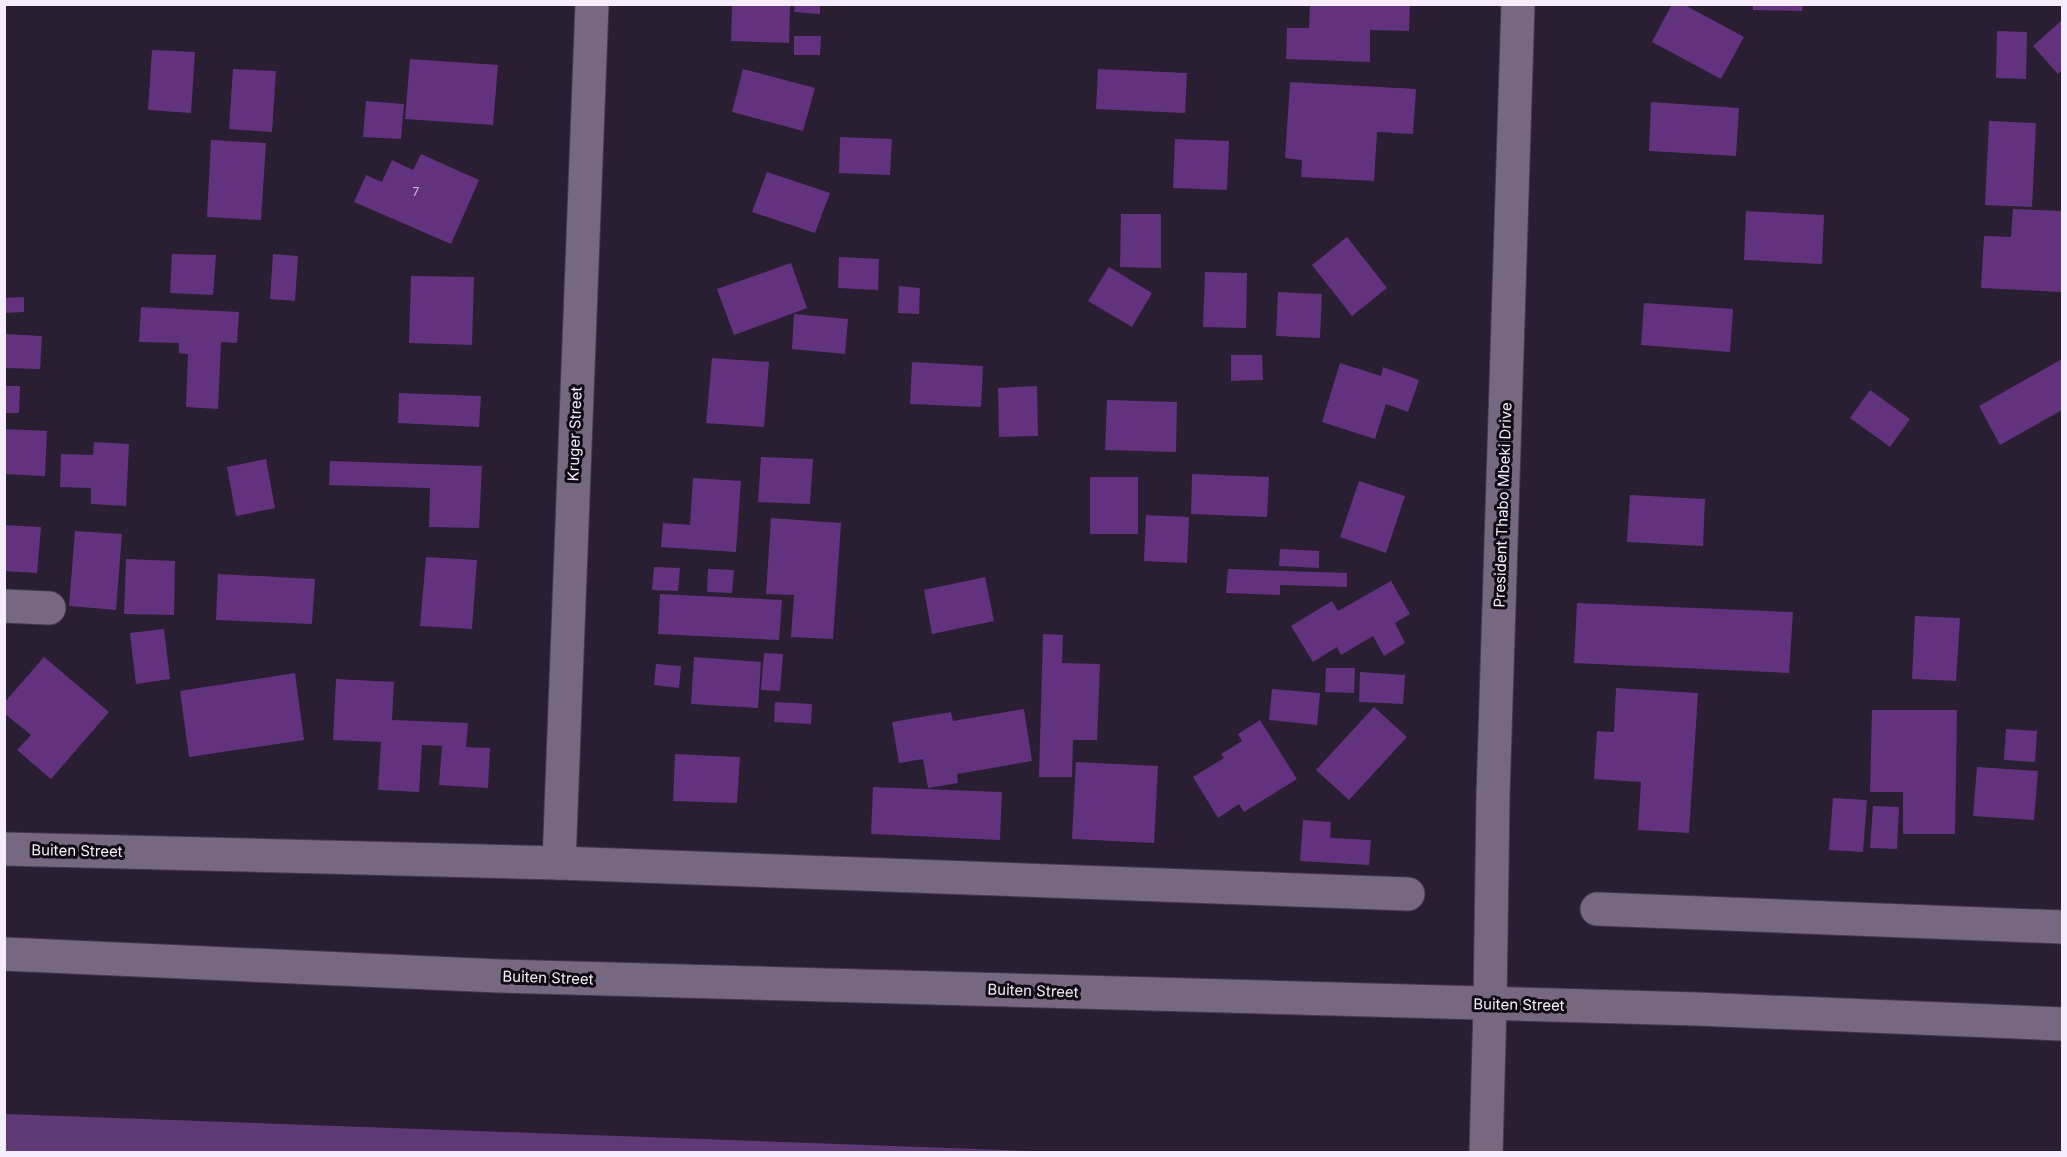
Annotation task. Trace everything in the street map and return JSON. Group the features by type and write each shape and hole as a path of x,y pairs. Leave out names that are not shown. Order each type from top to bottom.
{"street":[{"name":"Kruger Street","path":"559,864 592,4"},
{"name":"President Thabo Mbeki Drive","path":"1486,1152 1493,795 1518,4"},
{"path":"4,606 49,608"},
{"name":"Buiten Street","path":"4,849 559,864 1408,894"},
{"path":"1597,909 2062,927"},
{"name":"Buiten Street","path":"4,954 499,976 1697,1009 2062,1024"}],"shaded area":[{"path":"5,1114 1061,1152 5,1152"}],"building":[{"path":"732,4 790,4 789,43 731,41"},
{"path":"795,4 820,4 820,14 794,12"},
{"path":"1310,4 1410,4 1409,31 1370,30 1370,62 1286,59 1287,28 1309,28"},
{"path":"1672,4 1683,4 1744,37 1721,79 1652,42"},
{"path":"1753,4 1803,4 1802,11 1753,10"},
{"path":"2062,20 2062,70 2058,74 2033,46"},
{"path":"1997,31 2027,32 2026,79 1996,78"},
{"path":"794,36 821,36 820,55 794,55"},
{"path":"152,50 195,52 191,113 148,110"},
{"path":"410,59 498,65 493,125 405,119"},
{"path":"233,69 276,71 272,132 229,129"},
{"path":"743,69 815,88 803,131 732,112"},
{"path":"1098,69 1187,73 1185,113 1096,109"},
{"path":"1290,82 1416,89 1413,134 1377,132 1374,181 1301,177 1302,160 1285,158"},
{"path":"366,101 404,104 401,139 363,137"},
{"path":"1651,102 1739,108 1736,156 1649,151"},
{"path":"1989,121 2036,123 2032,207 1985,205"},
{"path":"840,137 892,139 890,175 839,173"},
{"path":"1175,139 1229,141 1227,190 1173,188"},
{"path":"211,140 266,143 261,220 207,217"},
{"path":"421,154 479,180 451,244 354,202 366,175 382,182 392,160 413,170"},
{"path":"767,172 830,193 815,233 752,212"},
{"path":"2013,209 2062,211 2062,292 1981,288 1984,236 2011,237"},
{"path":"1746,211 1824,215 1822,264 1744,260"},
{"path":"1121,214 1161,214 1161,268 1120,267"},
{"path":"1347,237 1387,288 1352,316 1312,265"},
{"path":"172,254 216,255 213,295 170,293"},
{"path":"273,254 298,256 295,301 270,299"},
{"path":"839,257 879,259 878,290 838,288"},
{"path":"791,263 807,308 734,335 717,289"},
{"path":"1109,267 1152,293 1132,327 1088,301"},
{"path":"1205,272 1247,273 1246,328 1203,327"},
{"path":"411,276 474,277 472,345 409,343"},
{"path":"899,286 920,288 919,314 898,313"},
{"path":"1278,292 1322,294 1320,338 1276,336"},
{"path":"24,297 24,312 4,313 4,298"},
{"path":"1644,303 1733,309 1730,352 1641,345"},
{"path":"141,307 239,312 237,343 221,342 218,409 186,407 188,354 179,353 179,343 139,342"},
{"path":"794,314 848,319 845,354 792,349"},
{"path":"4,334 42,336 40,369 4,368"},
{"path":"1231,355 1262,355 1263,380 1231,381"},
{"path":"712,358 769,362 764,427 706,423"},
{"path":"2062,359 2062,410 2000,445 1979,406"},
{"path":"912,362 983,366 981,407 910,404"},
{"path":"1340,363 1381,376 1383,367 1419,380 1408,412 1386,404 1375,439 1322,422"},
{"path":"4,386 20,386 19,413 4,413"},
{"path":"1037,386 1038,436 999,437 998,388"},
{"path":"1870,390 1910,419 1890,447 1850,418"},
{"path":"399,393 481,396 479,427 398,423"},
{"path":"1107,400 1177,402 1176,452 1105,450"},
{"path":"4,429 47,431 45,476 4,474"},
{"path":"94,442 129,444 126,506 91,504 91,488 60,487 61,454 93,455"},
{"path":"761,457 813,459 810,504 758,502"},
{"path":"266,459 275,508 236,516 227,467"},
{"path":"330,461 482,466 479,528 429,527 430,488 329,485"},
{"path":"1192,474 1269,477 1267,517 1191,514"},
{"path":"1090,477 1138,477 1138,534 1090,534"},
{"path":"693,478 741,481 736,552 661,547 663,523 690,525"},
{"path":"1359,481 1405,496 1386,553 1340,537"},
{"path":"1630,495 1705,499 1703,546 1627,542"},
{"path":"1146,515 1189,517 1187,563 1144,561"},
{"path":"771,518 841,523 833,639 791,637 794,595 766,594"},
{"path":"4,525 41,527 37,573 4,571"},
{"path":"75,531 122,534 116,610 69,606"},
{"path":"1280,549 1319,551 1319,568 1279,566"},
{"path":"426,557 477,560 472,629 420,626"},
{"path":"126,559 175,561 174,615 124,614"},
{"path":"654,567 680,568 678,591 652,590"},
{"path":"708,569 734,570 732,593 707,592"},
{"path":"1228,569 1347,573 1347,587 1280,585 1280,595 1226,593"},
{"path":"218,574 315,579 312,624 216,620"},
{"path":"985,577 994,621 932,634 924,590"},
{"path":"1391,581 1410,614 1395,623 1405,643 1384,656 1373,636 1341,655 1337,647 1313,662 1291,626 1332,601 1338,611"},
{"path":"660,594 782,600 779,640 658,634"},
{"path":"1577,603 1793,612 1789,673 1574,663"},
{"path":"1915,616 1960,618 1956,681 1912,679"},
{"path":"164,629 170,679 136,684 130,633"},
{"path":"1043,634 1063,635 1062,663 1100,664 1097,740 1073,740 1072,777 1039,777"},
{"path":"764,653 783,654 780,691 761,690"},
{"path":"44,657 109,712 51,779 17,750 31,735 4,713 4,703"},
{"path":"694,657 761,662 758,708 691,704"},
{"path":"656,664 681,666 679,688 654,685"},
{"path":"1326,668 1355,668 1354,693 1325,692"},
{"path":"1360,672 1405,675 1403,704 1359,702"},
{"path":"295,673 304,740 189,757 180,691"},
{"path":"336,679 394,682 392,720 468,723 466,747 490,748 488,788 439,785 442,746 422,745 419,792 378,790 381,742 333,740"},
{"path":"1616,688 1698,693 1689,833 1638,830 1641,782 1594,779 1597,731 1614,732"},
{"path":"1272,689 1320,693 1317,725 1269,720"},
{"path":"775,702 812,704 811,724 774,722"},
{"path":"1374,707 1407,737 1349,800 1316,770"},
{"path":"1024,709 1032,761 957,774 958,783 928,788 923,759 899,763 892,722 951,712 953,721"},
{"path":"1872,710 1957,710 1955,834 1903,834 1903,792 1870,792"},
{"path":"1260,720 1297,779 1244,812 1239,804 1218,818 1193,777 1224,758 1221,754 1242,741 1238,734"},
{"path":"2006,729 2037,731 2035,762 2004,760"},
{"path":"675,754 740,757 737,803 673,801"},
{"path":"1076,762 1158,766 1154,843 1072,839"},
{"path":"1977,767 2038,771 2034,820 1973,816"},
{"path":"873,787 1002,792 1000,840 871,834"},
{"path":"1833,798 1867,800 1863,852 1829,850"},
{"path":"1873,806 1899,807 1897,849 1870,848"},
{"path":"1303,820 1331,822 1330,838 1371,840 1369,865 1300,861"}]}
